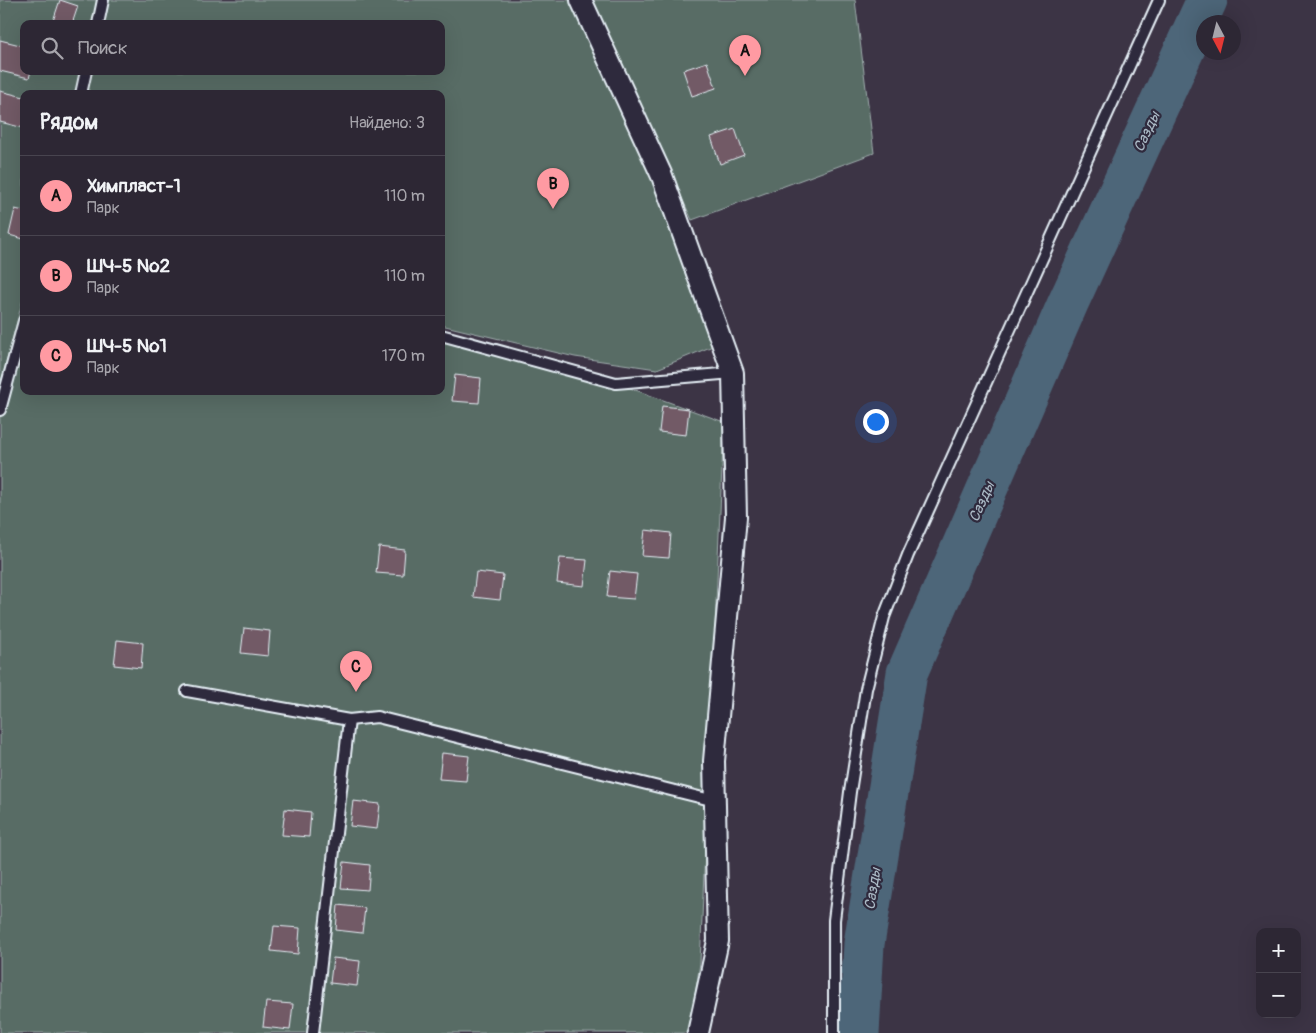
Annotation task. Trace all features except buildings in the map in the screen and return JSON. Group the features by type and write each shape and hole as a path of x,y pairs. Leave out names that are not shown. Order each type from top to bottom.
{"street":[{"path":"581,0 662,176 733,373 736,517 714,761 718,941 698,1033"}],"lane":[{"path":"99,20 103,0"},
{"path":"834,1033 834,920 850,792 866,690 884,616 908,555 1159,0"},
{"path":"82,90 85,75"},
{"path":"0,410 20,336"},
{"path":"445,336 616,383 733,373"},
{"path":"187,691 349,720 377,717 715,801"},
{"path":"313,1033 349,720"}],"green space":[{"path":"0,0 101,0 96,20 20,20 20,75 81,75 77,90 20,90 20,310 0,386"},
{"path":"105,0 578,0 720,343 657,369 575,357 445,326 445,90 83,90 87,75 445,75 445,20 100,20"},
{"path":"591,0 855,0 874,153 692,220"},
{"path":"445,340 616,383 724,422 700,963 689,1033 0,1033 0,415 20,341 20,395 445,395"}],"waterway":[{"name":"Сазды","path":"859,1033 864,944 907,673 1068,303 1207,0"}],"place":[{"name":"Химпласт-1","path":"745,76"},
{"name":"ШЧ-5 №2","path":"553,209"},
{"name":"ШЧ-5 №1","path":"356,692"}]}
